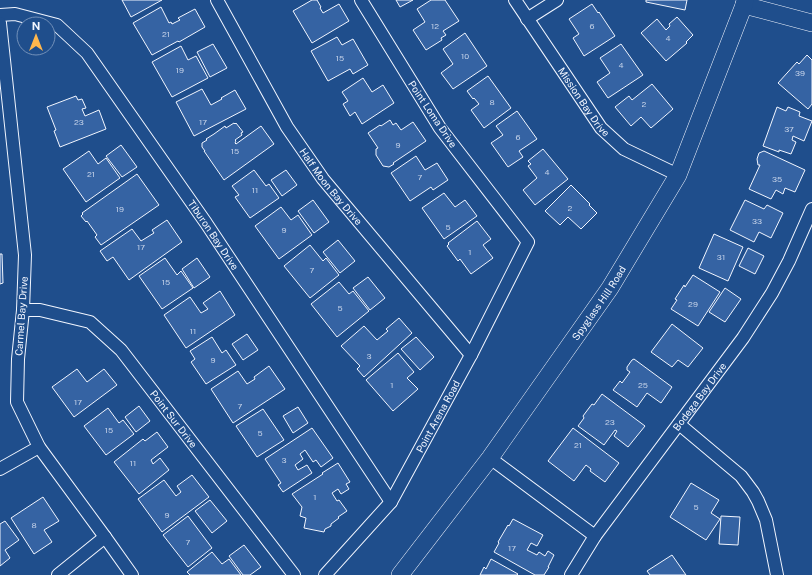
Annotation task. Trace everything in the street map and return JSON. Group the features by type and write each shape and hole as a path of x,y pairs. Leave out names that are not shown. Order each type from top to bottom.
{"main road":[{"path":"745,3 812,22"},
{"name":"Spyglass Hill Road","path":"400,575 490,458 610,288 678,175 745,3"}],"street":[{"name":"Half Moon Bay Drive","path":"217,0 287,127 323,179 471,355"},
{"name":"Point Loma Drive","path":"361,0 440,128 528,242"},
{"name":"Mission Bay Drive","path":"515,0 601,128 624,149 678,175"},
{"path":"527,19 557,0"},
{"name":"Tiburon Bay Drive","path":"0,15 15,14 57,25 87,53 206,223 391,502"},
{"name":"Carmel Bay Drive","path":"0,23 25,255 23,310 18,359 17,402 39,447 132,575"},
{"name":"Bodega Bay Drive","path":"571,575 594,536 743,338 772,292 789,261 812,209"},
{"name":"Point Arena Road","path":"325,575 391,502 471,355 528,242"},
{"name":"Point Sur Drive","path":"23,310 40,310 90,322 121,350 294,575"},
{"path":"679,424 741,476 753,492 766,520 777,575"},
{"path":"0,469 39,447"},
{"path":"490,458 594,536"},
{"path":"58,575 105,537"}],"building":[{"path":"122,0 162,0 131,17"},
{"path":"312,0 317,0 323,13 339,4 349,21 312,43 293,11"},
{"path":"396,0 413,0 400,7"},
{"path":"431,0 445,0 459,21 443,31 446,35 441,38 442,40 426,50 413,30 425,22 417,9"},
{"path":"646,0 687,0 685,10 646,2"},
{"path":"592,4 615,36 584,56 573,38 579,34 569,19"},
{"path":"161,7 169,23 171,22 172,24 180,20 178,18 195,9 205,27 152,55 133,23"},
{"path":"677,17 693,35 686,42 687,43 666,61 641,33 657,19 666,30 670,26 669,24"},
{"path":"465,33 487,66 453,89 441,73 453,64 443,49"},
{"path":"337,37 342,45 353,39 368,65 353,74 350,69 328,81 311,51"},
{"path":"213,44 227,68 210,77 197,52"},
{"path":"621,44 643,75 608,98 597,82 610,73 600,58"},
{"path":"181,46 188,60 196,56 208,78 172,97 152,62"},
{"path":"807,55 812,60 812,104 808,109 778,83 797,62 799,64"},
{"path":"488,76 511,108 484,128 471,110 479,104 467,91"},
{"path":"363,78 372,92 383,85 394,103 362,124 355,112 350,116 343,104 348,101 342,92"},
{"path":"652,84 673,109 651,128 641,117 631,126 615,107 629,96 632,100"},
{"path":"202,89 211,105 235,90 246,109 194,136 176,102"},
{"path":"76,96 78,100 82,99 86,108 82,109 85,116 99,110 106,129 60,147 54,131 56,130 47,107"},
{"path":"777,107 786,111 788,107 800,112 799,116 812,121 804,141 793,136 792,140 796,142 791,154 779,150 779,152 763,146"},
{"path":"517,111 537,139 519,151 523,157 508,167 491,143 503,135 496,126"},
{"path":"390,120 393,125 396,123 401,130 413,122 426,141 389,167 383,166 376,155 376,149 378,148 368,133"},
{"path":"236,123 243,132 241,133 242,135 235,140 236,144 261,126 274,144 224,180 204,151 202,143 225,126 226,128"},
{"path":"121,145 137,167 122,177 106,156"},
{"path":"543,149 568,179 535,205 523,190 537,178 528,166 531,164 528,161"},
{"path":"89,151 98,164 106,158 120,178 86,202 63,169"},
{"path":"764,151 805,170 795,192 785,188 783,194 776,190 771,199 749,189 760,165 758,165 757,159 759,153"},
{"path":"416,156 425,170 437,163 448,180 433,190 431,187 410,201 391,173"},
{"path":"254,170 266,186 269,184 279,198 250,218 235,197 239,195 232,186"},
{"path":"286,170 297,185 282,196 271,180"},
{"path":"137,174 159,205 101,245 95,237 97,235 87,221 86,222 81,216 83,214 82,213"},
{"path":"571,185 597,213 581,229 568,217 560,225 545,211"},
{"path":"444,193 455,207 465,200 477,216 444,239 422,208"},
{"path":"313,200 329,222 314,233 298,211"},
{"path":"745,200 764,209 767,205 783,213 771,238 759,232 754,242 730,230"},
{"path":"281,207 291,220 298,215 312,235 279,259 255,226"},
{"path":"167,220 182,242 129,280 113,257 107,261 100,251 132,229 141,241 154,233 152,230"},
{"path":"477,221 491,239 483,245 493,258 471,274 460,259 458,261 447,246 449,244 448,243"},
{"path":"714,234 743,247 728,281 699,268"},
{"path":"338,240 355,261 340,273 323,252"},
{"path":"310,245 323,261 326,258 339,275 310,298 284,266"},
{"path":"748,248 764,256 755,274 739,266"},
{"path":"0,254 2,254 3,283 0,284"},
{"path":"165,258 177,275 181,271 193,288 162,309 139,276"},
{"path":"197,258 210,277 194,288 182,269"},
{"path":"693,275 720,292 698,326 671,309 677,300 675,299 684,285 685,287"},
{"path":"368,277 385,298 370,310 353,288"},
{"path":"339,282 349,294 353,291 369,311 337,337 311,304"},
{"path":"725,288 741,299 725,322 709,312"},
{"path":"220,291 235,315 186,348 164,315 190,297 201,313 208,309 203,303"},
{"path":"399,318 412,333 364,377 357,369 360,366 341,346 364,326 377,340 388,331 386,329"},
{"path":"672,324 703,348 688,367 678,360 672,367 651,352"},
{"path":"247,334 258,350 243,360 232,344"},
{"path":"212,337 222,353 226,350 236,365 206,384 191,362 195,359 190,351"},
{"path":"416,337 434,357 420,370 401,349"},
{"path":"398,353 414,372 407,378 418,389 393,411 366,380"},
{"path":"634,359 672,387 661,403 647,393 637,407 613,390 620,381 622,383 630,372 627,370 627,367"},
{"path":"269,366 285,389 233,423 211,389 238,371 247,384"},
{"path":"77,369 87,382 104,369 117,385 74,417 52,387"},
{"path":"602,394 645,426 628,447 614,436 617,431 615,430 604,445 578,426 592,404 594,405"},
{"path":"139,406 150,421 136,432 125,417"},
{"path":"298,407 308,423 293,433 283,416"},
{"path":"108,408 119,423 123,420 134,434 106,455 84,426"},
{"path":"263,409 284,440 257,457 236,426"},
{"path":"312,428 333,458 321,467 316,460 313,462 305,450 300,454 303,459 295,465 298,470 307,465 312,473 283,492 278,485 281,483 265,459"},
{"path":"573,428 619,463 605,482 590,471 591,469 586,465 574,481 548,461"},
{"path":"157,432 168,447 151,460 153,464 160,458 169,470 139,494 114,462 143,439 145,441"},
{"path":"338,463 350,482 346,484 349,489 341,494 338,489 332,493 337,501 339,500 347,511 338,517 339,518 331,524 331,526 325,529 324,532 304,528 306,518 300,516 302,507 292,494"},
{"path":"192,475 209,497 162,532 138,499 164,480 176,496 181,492 177,486"},
{"path":"691,483 719,500 711,513 720,519 706,540 670,517"},
{"path":"43,497 59,521 44,530 52,542 34,554 11,518"},
{"path":"210,500 227,521 212,533 195,511"},
{"path":"188,516 212,548 188,567 163,535"},
{"path":"721,516 740,517 738,545 719,544"},
{"path":"513,519 543,535 537,546 531,543 527,550 537,555 539,552 545,556 548,551 554,555 544,575 535,575 494,552 499,543 498,542"},
{"path":"5,521 19,540 5,550 10,558 0,566 0,524"},
{"path":"244,545 261,567 250,575 243,575 229,556"},
{"path":"212,552 222,564 229,559 241,575 190,575 187,572"},
{"path":"672,555 686,575 650,575 647,571"},
{"path":"491,559 518,574 480,575 484,567 486,569"}]}
